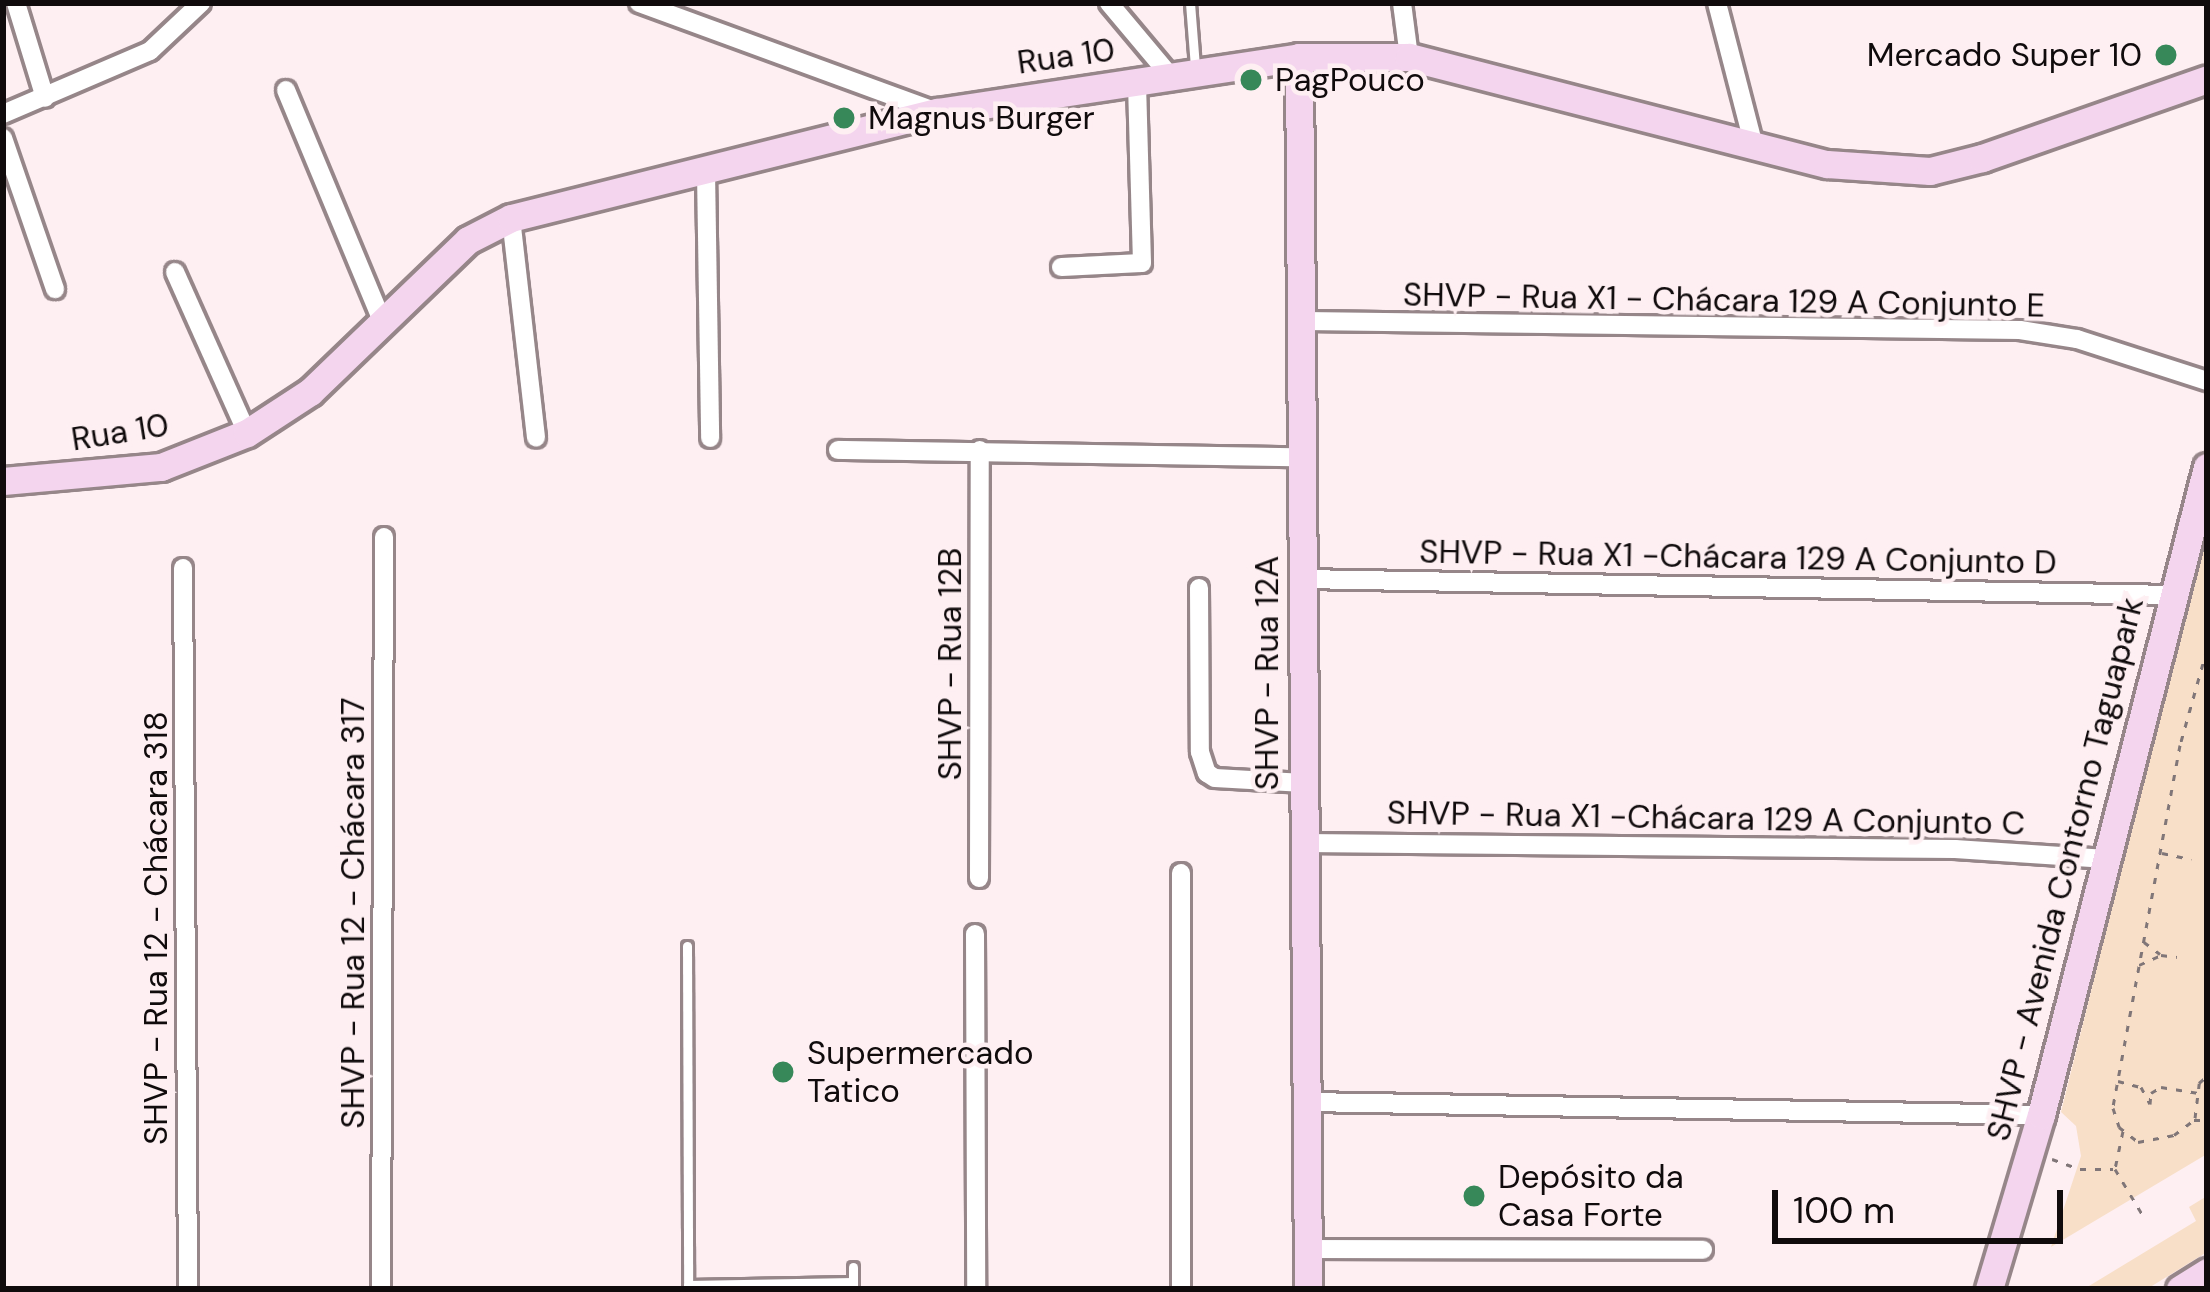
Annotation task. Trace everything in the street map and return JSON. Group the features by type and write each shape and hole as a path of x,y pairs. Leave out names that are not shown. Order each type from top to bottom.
{"street":[{"path":"16,3 45,98"},
{"path":"3,114 150,51 201,3"},
{"path":"639,3 661,7 937,112"},
{"path":"1109,3 1183,74"},
{"path":"1402,3 1408,56"},
{"path":"1717,3 1754,146"},
{"name":"Rua 10","path":"3,481 161,467 247,433 310,392 468,240 511,218 937,112 1299,57 1408,56 1828,164 1930,171 2207,80"},
{"name":"SHVP - Rua 12A","path":"1299,57 1308,1289"},
{"path":"1061,267 1142,262 1137,83"},
{"path":"286,90 383,323"},
{"path":"3,138 55,289"},
{"path":"706,172 710,438"},
{"path":"511,218 536,438"},
{"path":"175,272 247,433"},
{"name":"SHVP - Rua X1 - Chácara 129 A Conjunto E","path":"1304,321 2020,330 2077,339 2207,381"},
{"path":"838,450 1301,457"},
{"name":"SHVP - Rua 12B","path":"979,878 980,450"},
{"name":"SHVP - Avenida Contorno Taguapark","path":"1989,1289 2041,1115 2207,467"},
{"name":"SHVP - Rua 12 - Chácara 317","path":"382,1289 384,537"},
{"name":"SHVP - Rua 12 - Chácara 318","path":"183,568 188,1289"},
{"name":"SHVP - Rua X1 -Chácara 129 A Conjunto D","path":"1302,579 2173,595"},
{"path":"1198,588 1200,752 1207,772 1215,778 1304,782"},
{"name":"SHVP - Rua X1 -Chácara 129 A Conjunto C","path":"1304,843 1955,849 2107,859"},
{"path":"1180,873 1181,1289"},
{"path":"975,934 976,1289"},
{"path":"1307,1102 2041,1115"},
{"path":"1308,1249 1703,1250"},
{"path":"2180,1289 2207,1272"}],"lane":[{"path":"1183,74 1190,3"},
{"path":"687,946 688,1287 853,1286 853,1268"}],"path":[{"path":"2207,650 2180,745 2113,1108 2123,1131 2138,1142 2174,1135 2194,1120 2207,1120"},
{"path":"2160,852 2191,859"},
{"path":"2143,941 2161,955 2177,957"},
{"path":"2139,965 2161,955"},
{"path":"2194,1120 2199,1083 2207,1076"},
{"path":"2118,1081 2141,1087 2150,1104 2151,1093 2161,1087 2199,1093"},
{"path":"2123,1131 2115,1169 2145,1219"},
{"path":"2030,1152 2080,1168 2115,1169"}],"shaded area":[{"path":"2207,524 2207,1154 2051,1247 2081,1156 2076,1126 2061,1112"},
{"path":"2207,1196 2207,1252 2147,1289 2084,1289 2196,1221 2189,1207"}],"place":[{"name":"Mercado Super 10","path":"2166,55"},
{"name":"PagPouco","path":"1251,80"},
{"name":"Magnus Burger","path":"844,118"},
{"name":"Supermercado Tatico","path":"783,1072"},
{"name":"Depósito da Casa Forte","path":"1474,1196"}]}
